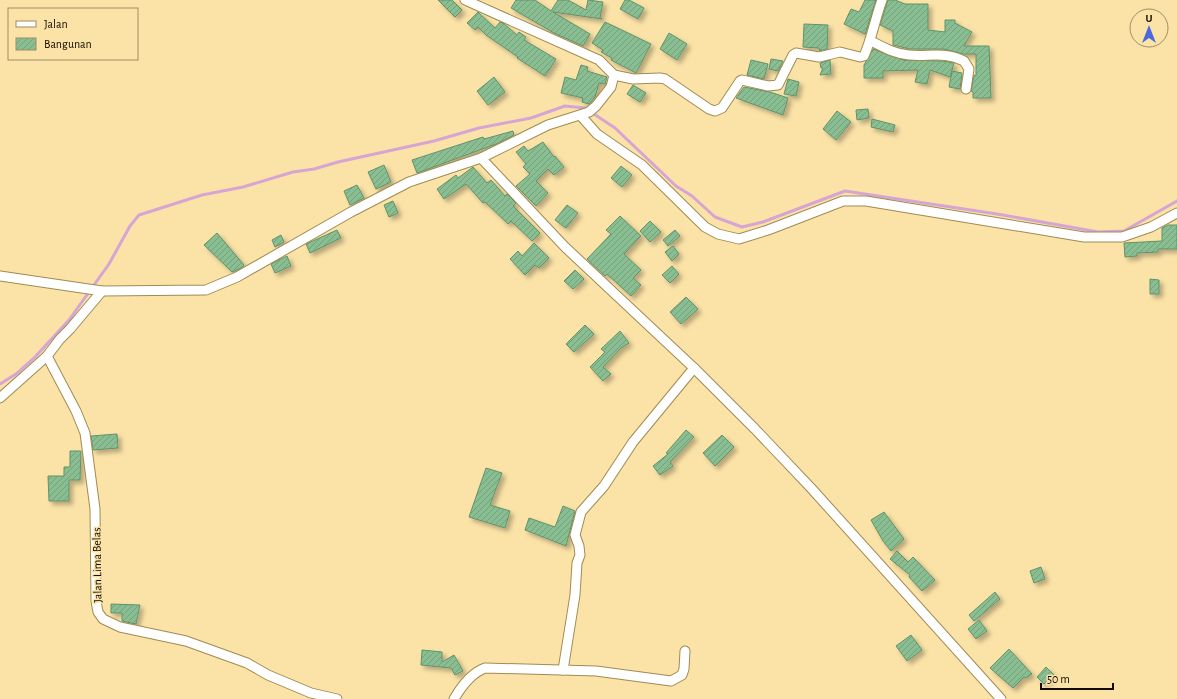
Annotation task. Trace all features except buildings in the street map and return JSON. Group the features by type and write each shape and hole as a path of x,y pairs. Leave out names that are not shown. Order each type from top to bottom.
{"street":[{"path":"465,0 599,60 614,75 633,79 665,79 709,109 715,111 722,108 742,80 768,86 778,84 793,55 796,54 819,57 840,52 862,57 871,41 873,24 882,0"},
{"path":"871,41 898,53 920,55 946,54 964,61 969,69 966,90"},
{"path":"0,276 98,290 206,290 220,285 351,212 409,182 481,158 548,125 588,111 611,87 614,75"},
{"path":"588,111 598,134 642,165 705,227 718,234 739,239 768,230 843,201 866,201 1084,237 1122,237 1151,227 1177,213"},
{"path":"481,158 565,247 694,368 811,488 1001,699"},
{"path":"0,398 47,356 70,329 98,290"},
{"name":"Jalan Lima Belas","path":"47,356 76,411 84,433 96,509 96,601 98,612 103,619 120,627 186,641 247,663 268,675 311,693 337,699"},
{"path":"563,670 575,595 577,563 580,554 575,536 581,512 604,486 633,442 694,368"},
{"path":"454,699 461,687 478,670 485,668 596,671 671,681 682,675 686,651"}],"waterway":[{"path":"0,384 16,374 35,357 69,320 109,264 130,226 139,215 202,195 243,187 293,172 314,169 338,162 434,141 479,128 531,118 565,106 585,108 615,128 676,186 692,196 715,217 742,227 763,222 845,191 997,214 1098,232 1124,231 1177,201"}]}
